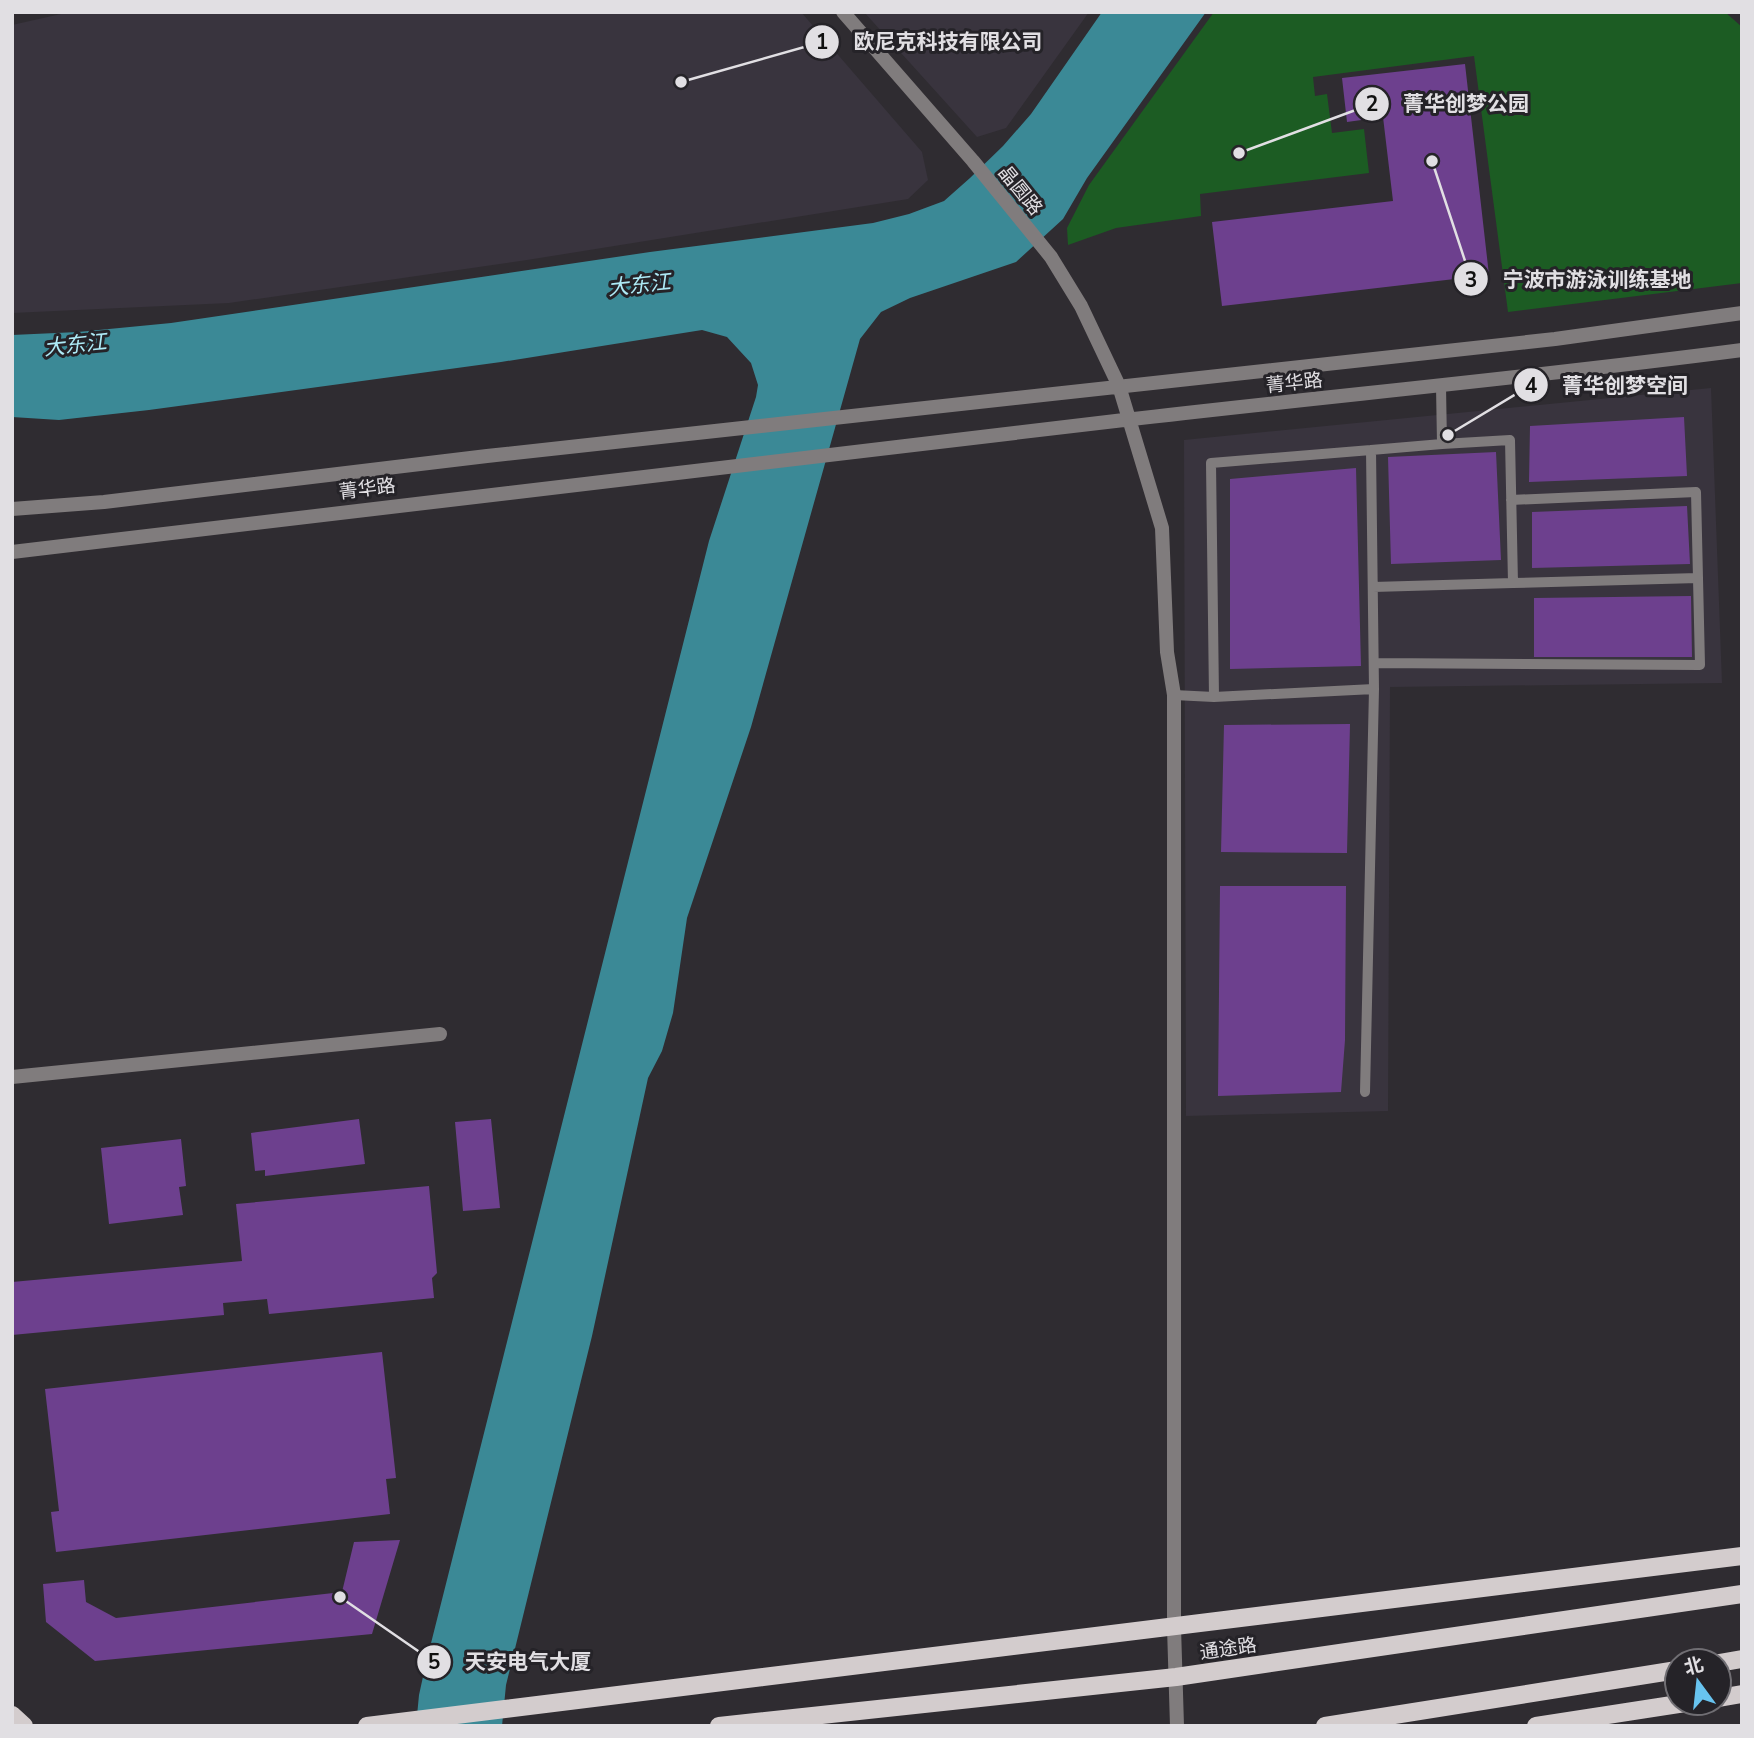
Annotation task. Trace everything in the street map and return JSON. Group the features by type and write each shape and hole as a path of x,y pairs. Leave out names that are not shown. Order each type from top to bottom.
{"main road":[{"path":"367,1726 1742,1556"},
{"name":"通途路","path":"719,1726 1176,1677 1742,1594"},
{"path":"1325,1726 1663,1672"},
{"path":"1536,1726 1663,1706"},
{"path":"12,1715 23,1726"}],"street":[{"name":"晶圆路","path":"843,12 973,161 1051,257 1081,306 1119,386 1162,528 1167,652 1174,695 1174,1627 1177,1726"},
{"name":"菁华路","path":"12,509 104,502 728,429 1555,339 1742,313"},
{"name":"菁华路","path":"12,552 422,501 1128,419 1441,386 1742,349"},
{"path":"12,1077 440,1034"}],"lane":[{"path":"1441,386 1443,444"},
{"path":"1214,697 1211,463 1510,440 1513,583"},
{"path":"1364,1092 1374,689 1371,450"},
{"path":"1374,663 1700,665 1696,492 1511,500"},
{"path":"1373,587 1698,578"},
{"path":"1174,695 1214,697 1374,689"}],"shaded area":[{"path":"70,12 801,12 922,152 928,180 908,199 527,260 229,303 12,313 12,25"},
{"path":"864,12 1089,12 1006,128 977,137"},
{"path":"1711,388 1722,683 1390,687 1388,1111 1186,1116 1184,440"}],"green space":[{"path":"1214,12 1725,12 1742,27 1742,283 1508,312 1474,56 1313,77 1315,96 1327,94 1332,133 1364,129 1369,173 1200,194 1201,216 1116,228 1068,245 1067,228 1089,185"}],"water":[{"name":"大东江","path":"1102,12 1206,12 1087,178 1063,219 1016,262 910,298 881,312 860,339 751,727 687,918 673,1013 662,1051 648,1078 592,1336 506,1685 502,1726 416,1726 426,1663 709,541 758,385 751,363 727,337 702,330 501,362 149,410 59,420 12,417 12,335 171,323 650,252 873,223 909,214 944,201 1003,146 1031,114"}],"building":[{"path":"1465,64 1489,275 1222,306 1212,222 1393,201 1383,117 1347,122 1342,78"},
{"path":"1684,417 1687,476 1529,482 1530,426"},
{"path":"1496,452 1501,560 1391,564 1388,457"},
{"path":"1356,468 1361,666 1230,669 1230,479"},
{"path":"1687,506 1690,564 1532,568 1532,512"},
{"path":"1691,596 1692,657 1534,657 1534,598"},
{"path":"1350,724 1347,853 1221,852 1224,725"},
{"path":"1220,886 1346,886 1345,1040 1341,1092 1218,1096"},
{"path":"359,1119 365,1164 265,1176 265,1170 255,1171 251,1133"},
{"path":"491,1119 500,1208 463,1211 455,1122"},
{"path":"181,1139 186,1186 179,1187 183,1215 109,1224 101,1148"},
{"path":"429,1186 437,1273 432,1278 434,1298 269,1314 267,1299 223,1303 224,1315 12,1335 12,1282 242,1261 236,1204"},
{"path":"382,1352 396,1478 386,1479 390,1514 56,1552 51,1512 59,1511 45,1389"},
{"path":"400,1540 372,1634 95,1661 46,1622 43,1584 84,1580 86,1602 116,1618 342,1592 354,1542"}],"place":[{"name":"欧尼克科技有限公司","path":"681,82"},
{"name":"菁华创梦公园","path":"1239,153"},
{"name":"宁波市游泳训练基地","path":"1432,161"},
{"name":"菁华创梦空间","path":"1448,435"},
{"name":"天安电气大厦","path":"340,1597"}]}
